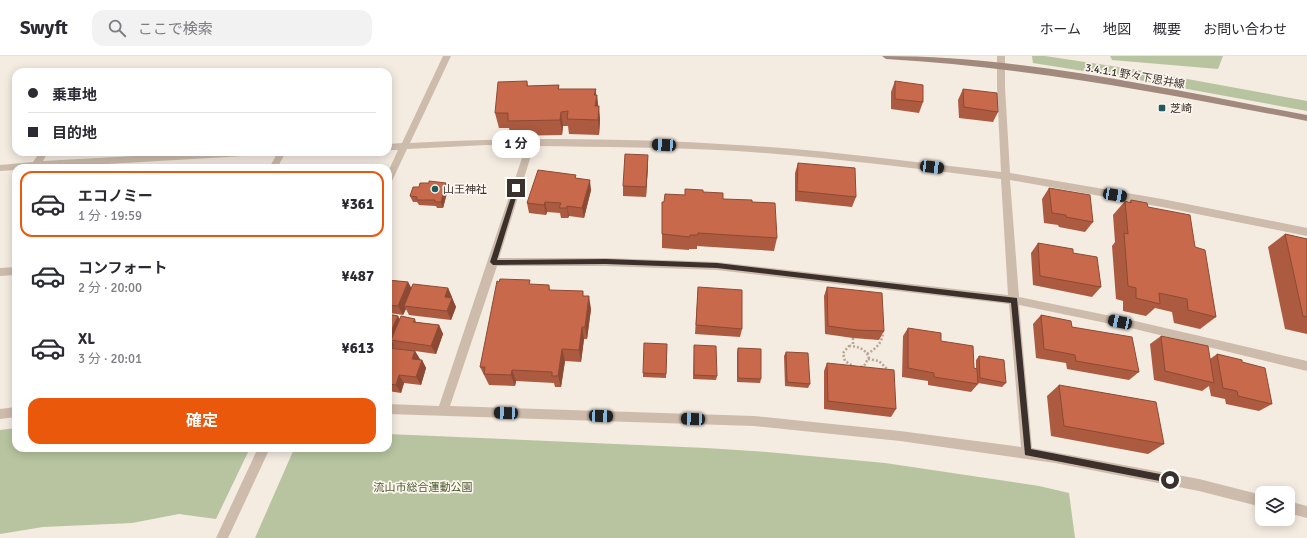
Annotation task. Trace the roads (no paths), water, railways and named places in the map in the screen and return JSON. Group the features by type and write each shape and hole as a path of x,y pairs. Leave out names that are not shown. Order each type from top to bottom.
{"street":[{"path":"392,172 447,56"},
{"name":"3.4.1.1 野々下思井線","path":"886,56 913,57 1002,66 1130,86 1307,118"},
{"path":"1001,56 1001,87 1010,256 1027,452"},
{"path":"392,146 486,142 636,144 738,148 873,160 1006,176 1162,203 1307,232"},
{"path":"443,411 531,143"},
{"path":"53,164 192,156"},
{"path":"0,168 12,167"},
{"path":"493,262 606,262 717,266 1014,300 1135,325 1307,366"},
{"path":"0,272 12,271"},
{"path":"392,409 754,422 900,436 1027,452 1199,485 1255,499"},
{"path":"0,414 12,412"},
{"path":"222,538 262,452"},
{"path":"1295,509 1307,512"}],"place":[{"name":"芝崎","path":"1162,108"},
{"name":"山王神社","path":"435,189"}],"park label":[{"name":"流山市総合運動公園","path":"423,487"}]}
